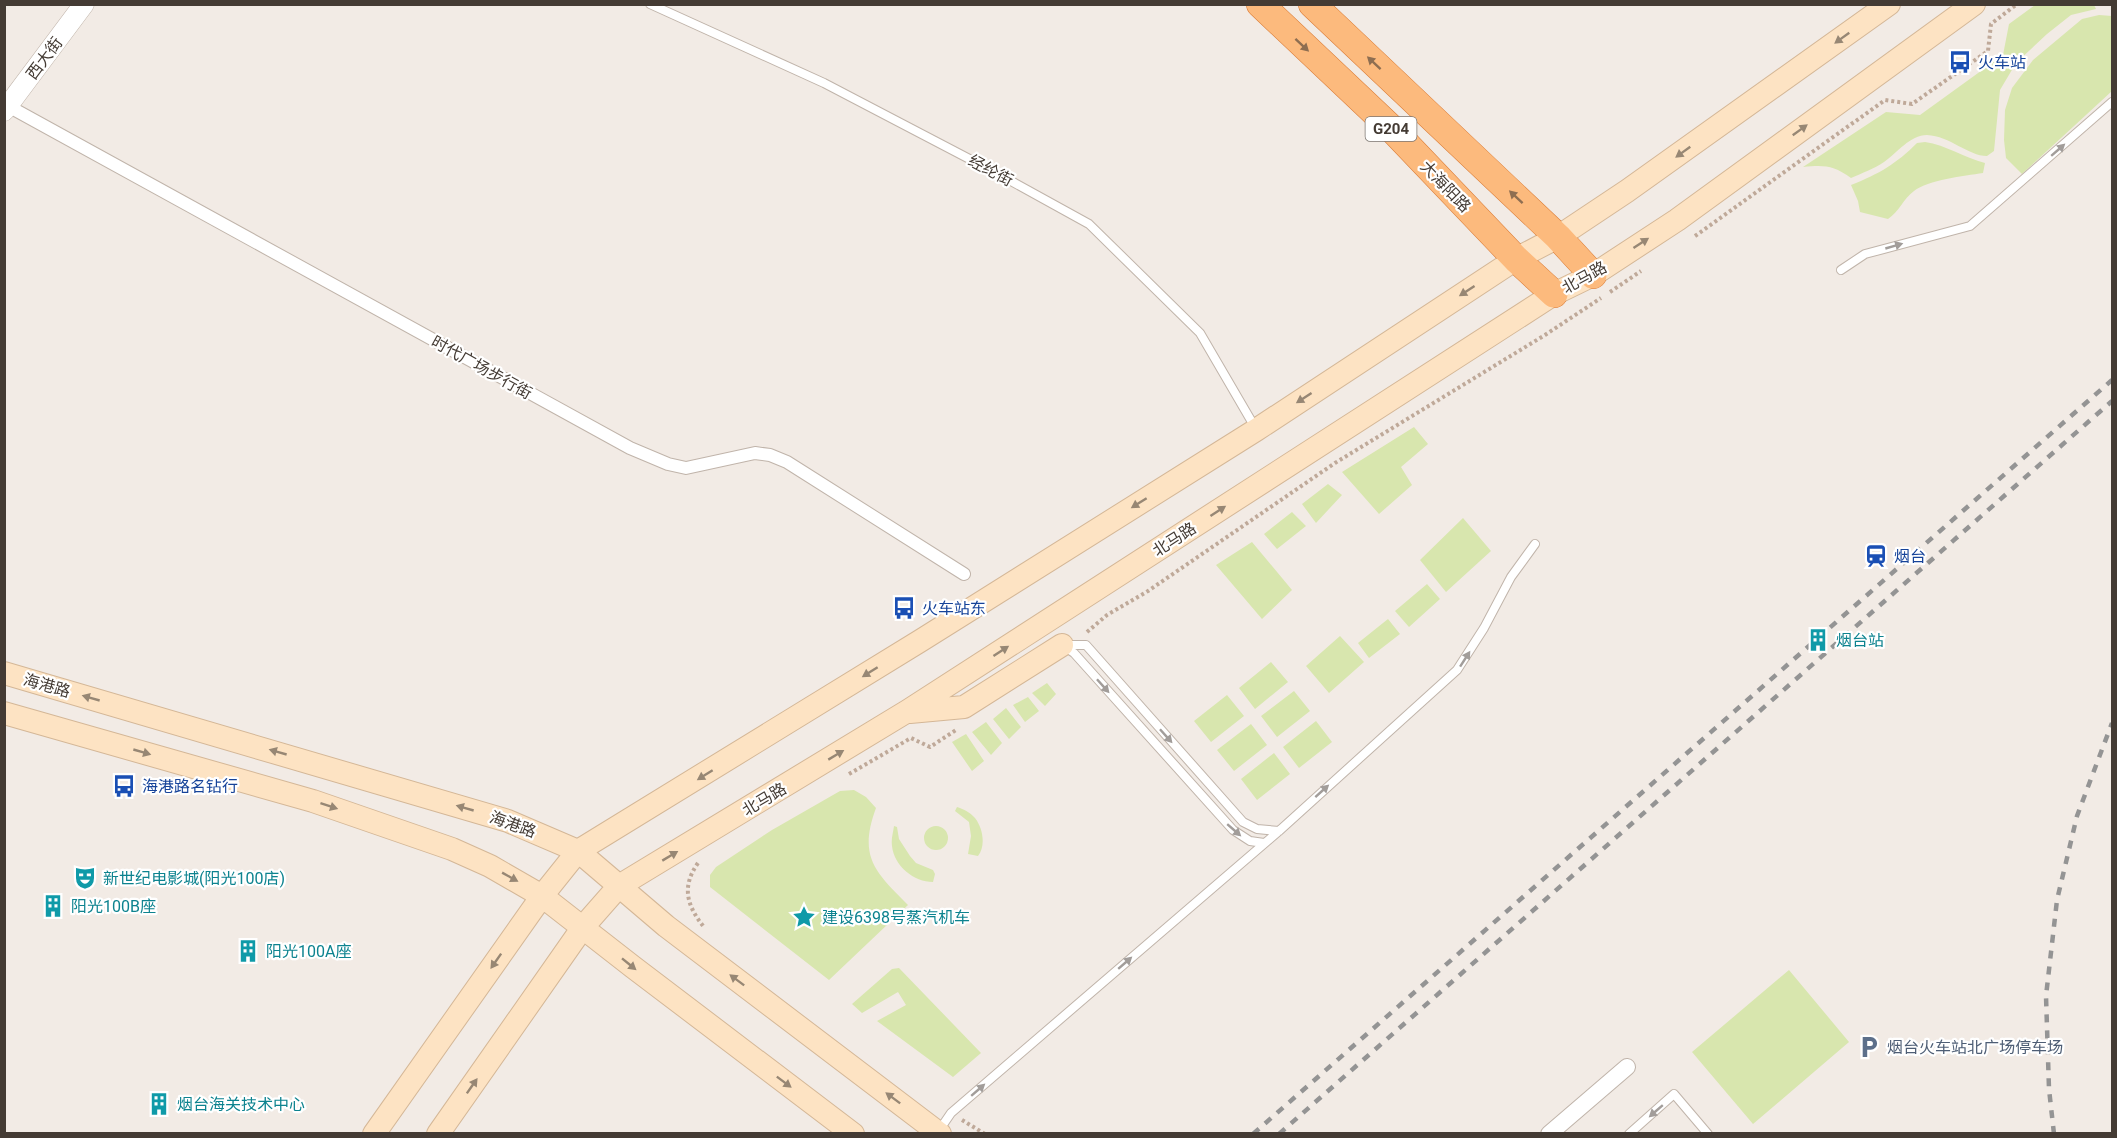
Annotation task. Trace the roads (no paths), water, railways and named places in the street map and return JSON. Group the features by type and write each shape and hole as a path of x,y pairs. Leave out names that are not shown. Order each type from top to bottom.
{"highway":[{"name":"大海阳路","path":"1260,4 1390,127 1516,259 1554,294"},
{"name":"G204","path":"1312,4 1558,237"},
{"path":"1558,237 1593,275"}],"main road":[{"path":"374,1134 542,896 578,851 920,641 1256,430 1516,259 1558,237 1627,191 1889,4"},
{"name":"北马路","path":"438,1134 583,927 619,886 906,712 1554,294 1593,275 1677,220 1974,4"},
{"path":"906,712 964,707 1062,645"},
{"name":"海港路","path":"4,673 508,821 578,851 666,926 939,1133"},
{"path":"4,713 346,812 452,849 490,866 542,896 633,968 853,1134"}],"street":[{"name":"西大街","path":"6,108 84,4"},
{"name":"时代广场步行街","path":"6,108 630,448 668,464 686,468 756,453 770,455 787,462 964,574"},
{"path":"1549,1134 1626,1067"}],"lane":[{"name":"经纶街","path":"650,4 824,83 1089,224 1200,333 1256,430"},
{"path":"1841,270 1865,254 1970,226 2112,102"},
{"path":"939,1133 951,1113 1279,831 1457,670 1484,628 1511,576 1535,544"},
{"path":"1062,645 1086,645 1243,822 1257,829 1279,831"},
{"path":"1062,645 1074,653 1233,830 1250,841 1264,843"},
{"path":"1629,1134 1674,1094 1708,1134"}],"railway":[{"path":"1253,1134 2112,380"},
{"path":"1279,1134 2112,401"},
{"path":"2054,1134 2049,1089 2046,996 2057,900 2077,816 2112,723"}],"place":[{"name":"火车站","path":"1960,62"},
{"name":"烟台","path":"1876,556"},
{"name":"火车站东","path":"904,608"},
{"name":"烟台站","path":"1818,640"},
{"name":"海港路名钻行","path":"124,786"},
{"name":"新世纪电影城(阳光100店)","path":"85,878"},
{"name":"阳光100B座","path":"53,906"},
{"name":"建设6398号蒸汽机车","path":"804,917"},
{"name":"阳光100A座","path":"248,951"},
{"name":"烟台火车站北广场停车场","path":"1869,1047"},
{"name":"烟台海关技术中心","path":"159,1104"}]}
